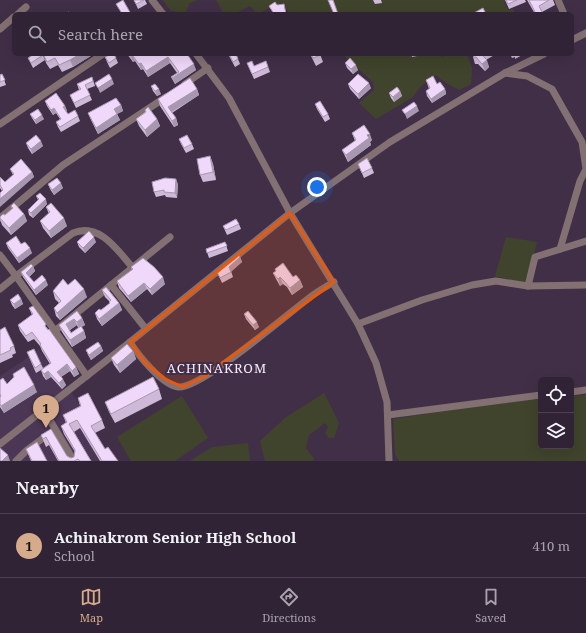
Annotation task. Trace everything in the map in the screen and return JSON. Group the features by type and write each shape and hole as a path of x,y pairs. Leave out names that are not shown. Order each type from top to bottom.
{"street":[{"path":"152,0 161,12"},
{"path":"558,0 563,12"},
{"path":"20,12 26,7"},
{"path":"0,29 12,19"},
{"path":"574,37 586,33"},
{"path":"0,124 100,56"},
{"path":"198,56 229,98 290,213 334,282 358,324 376,363 382,382 388,415 389,461"},
{"path":"0,444 130,342 290,213 390,142 505,73 540,56"},
{"path":"0,218 64,165 208,68"},
{"path":"505,73 527,76 552,89 582,142 586,169 580,181 560,248"},
{"path":"0,289 65,239 78,231 84,231 106,237 133,268"},
{"path":"56,330 170,237"},
{"path":"528,286 535,257 586,241"},
{"path":"0,255 56,330 87,376"},
{"path":"358,324 422,300 472,285 496,281 528,286 586,285"},
{"path":"130,342 146,363 164,380 174,386 183,387 204,377 313,295 334,282"},
{"path":"111,285 146,329"},
{"path":"574,392 586,390"},
{"path":"388,415 538,395"},
{"path":"44,410 57,429 74,461"},
{"path":"16,461 34,445 57,429"}],"highlighted area":[{"path":"290,213 334,282 204,377 183,387 165,379 145,363 130,342"}],"shaded area":[{"path":"39,350 76,399 107,458 116,461 0,461 0,376"}],"green space":[{"path":"163,0 198,0 190,3 186,12 171,11"},
{"path":"216,0 507,0 504,2 508,10 514,9 514,12 289,12 283,2 261,12 255,12 250,6 238,12 223,12"},
{"path":"344,56 468,56 472,68 471,84 459,90 446,83 436,75 420,87 413,97 376,119 359,103 374,90 373,82"},
{"path":"506,237 537,242 526,284 495,276"},
{"path":"324,393 339,423 334,438 329,438 325,433 328,427 325,423 309,435 306,448 314,459 313,461 265,461 260,441 285,418"},
{"path":"586,395 586,461 399,461 395,454 393,419 476,406 538,399 538,449 574,449 574,396"},
{"path":"182,396 208,438 175,461 131,461 117,437"},
{"path":"248,443 250,461 190,461 212,447"}],"building":[{"path":"123,0 130,12 121,12 116,4"},
{"path":"134,0 144,0 136,4"},
{"path":"328,0 333,0 337,12 333,12"},
{"path":"506,0 517,0 508,4"},
{"path":"529,0 549,0 539,6 542,12 535,12"},
{"path":"275,2 277,5 284,4 286,12 273,12 269,6"},
{"path":"483,8 485,12 476,12"},
{"path":"31,56 42,56 31,63 28,58"},
{"path":"44,56 77,56 59,65 55,58 47,62"},
{"path":"115,56 116,58 109,63 105,57"},
{"path":"133,56 188,56 194,64 172,78 171,77 179,72 168,57 146,71 141,63 139,64"},
{"path":"230,56 237,56 238,59 233,62"},
{"path":"483,56 487,60 482,64 476,57 473,57"},
{"path":"350,58 356,65 351,69 345,63"},
{"path":"252,61 254,66 266,61 268,67 252,74 247,63"},
{"path":"2,74 5,80 0,82 0,75"},
{"path":"109,74 112,79 98,88 95,83"},
{"path":"358,74 369,83 358,94 348,84"},
{"path":"433,76 437,84 440,82 445,89 431,99 426,91 430,88 426,80"},
{"path":"92,77 93,81 85,85 90,95 74,103 70,95 81,89 77,84"},
{"path":"190,78 197,89 168,107 176,118 172,121 158,99"},
{"path":"155,84 159,89 155,91 151,86"},
{"path":"397,87 400,91 393,97 389,93"},
{"path":"56,93 65,106 63,107 68,114 75,110 78,116 60,127 56,122 61,119 54,108 51,110 45,101"},
{"path":"116,98 121,105 114,109 117,114 96,128 88,113"},
{"path":"320,101 328,114 323,117 315,104"},
{"path":"414,102 417,106 405,114 402,110"},
{"path":"148,107 157,119 145,130 136,119 146,112 145,110"},
{"path":"38,109 42,115 35,120 30,114"},
{"path":"364,125 370,134 367,135 369,138 346,155 342,150 356,140 352,133"},
{"path":"36,135 41,141 31,149 26,143"},
{"path":"187,135 192,144 184,148 179,139"},
{"path":"210,156 213,172 200,175 197,159"},
{"path":"367,158 372,168 362,173 358,164"},
{"path":"21,159 32,172 0,199 0,193 3,190 0,185 0,177 5,182 14,174 10,169"},
{"path":"57,178 61,183 52,190 48,184"},
{"path":"165,178 176,179 175,193 164,192 164,190 154,192 152,182"},
{"path":"40,193 46,199 31,213 28,210 39,199 36,196"},
{"path":"14,203 24,214 9,228 0,217 3,214 5,215 13,208 11,206"},
{"path":"51,203 64,218 49,231 40,221 50,212 46,207"},
{"path":"236,219 239,224 226,230 223,226"},
{"path":"89,231 94,237 83,248 77,242"},
{"path":"16,236 21,244 25,242 30,248 17,258 6,243"},
{"path":"225,242 227,246 207,253 206,249"},
{"path":"238,254 240,257 229,267 231,272 220,278 217,272"},
{"path":"143,258 163,277 150,289 144,283 128,296 117,281 133,269 131,267"},
{"path":"283,263 293,277 296,275 300,280 290,288 280,277 278,279 273,273 276,271 275,269"},
{"path":"31,264 33,266 26,273 34,282 42,275 46,280 34,290 21,272"},
{"path":"63,279 68,285 75,279 84,289 57,313 54,308 61,301 53,291"},
{"path":"106,287 119,303 99,319 95,313 110,303 109,302 111,300 102,290"},
{"path":"18,294 21,299 14,304 10,300"},
{"path":"33,306 46,324 45,326 48,330 49,329 76,367 72,371 67,364 57,372 63,379 59,383 48,371 44,374 41,370 51,363 40,345 41,344 32,332 26,336 18,325 33,314 29,308"},
{"path":"77,311 82,318 77,322 74,319 66,324 71,333 81,326 84,331 70,340 59,325"},
{"path":"248,311 257,322 253,325 244,314"},
{"path":"5,327 14,346 10,348 11,350 0,355 0,330"},
{"path":"98,342 101,346 89,355 86,350"},
{"path":"127,344 133,351 117,365 111,358"},
{"path":"34,349 41,364 35,368 27,352"},
{"path":"24,367 34,385 1,406 0,380 3,378 7,384 14,377 13,374"},
{"path":"153,377 159,389 111,414 105,402"},
{"path":"88,393 102,420 91,426 105,449 108,447 118,461 102,461 77,420 69,424 91,461 80,461 78,459 74,461 59,461 46,437 43,439 41,435 51,429 67,456 71,458 74,457 75,450 61,426 67,422 63,415 81,406 78,398"},
{"path":"37,442 47,461 32,461 26,449"},
{"path":"0,448 8,455 2,461 0,461"}],"place":[{"name":"Achinakrom Senior High School","path":"46,428"}],"district":[{"name":"ACHINAKROM","path":"217,368"}]}
